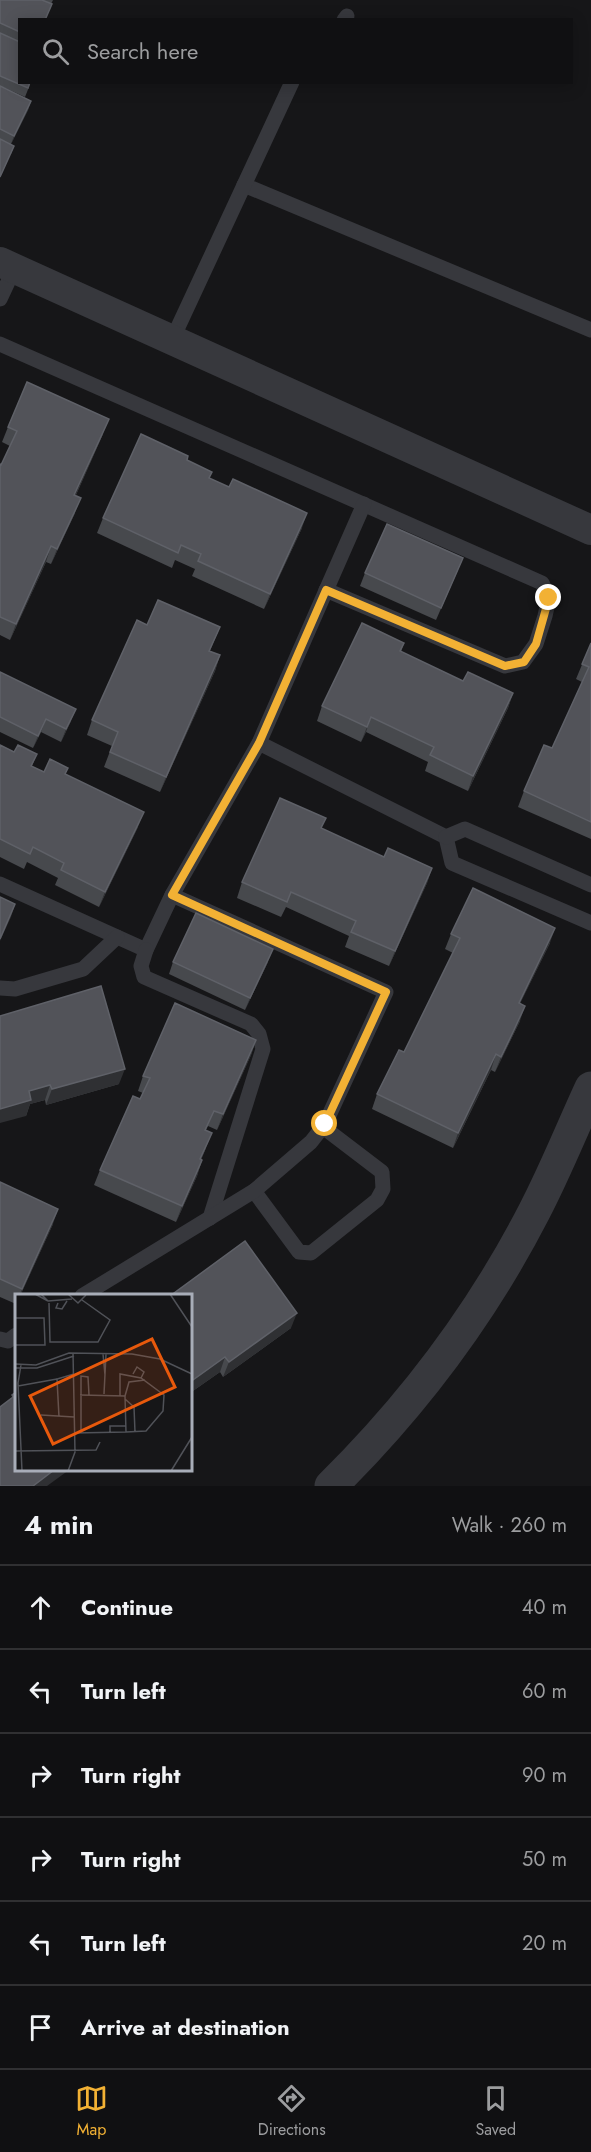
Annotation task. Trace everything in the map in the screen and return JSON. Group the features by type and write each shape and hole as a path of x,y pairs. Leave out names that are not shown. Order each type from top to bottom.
{"street":[{"path":"7,265 591,530"},
{"path":"331,1486 419,1390 478,1306 534,1213 591,1088"}],"lane":[{"path":"172,340 291,84"},
{"path":"244,185 591,330"},
{"path":"0,299 7,265"},
{"path":"0,344 542,583 549,598 536,644 524,662 505,666 326,590"},
{"path":"210,1218 263,1049 259,1034 251,1024 144,977 141,966 146,950 172,895 259,743 364,504"},
{"path":"259,743 446,837 465,829 591,885"},
{"path":"446,837 452,862 591,923"},
{"path":"0,884 146,950"},
{"path":"85,1294 254,1191 311,1142 323,1127 386,992 172,895"},
{"path":"0,988 15,989 83,969 117,937"},
{"path":"254,1191 299,1252 311,1253 377,1200 383,1189 382,1172 323,1127"},
{"path":"0,1339 8,1341 15,1336"}],"building":[{"path":"0,0 42,0 52,4 46,18 18,18 18,31 0,23"},
{"path":"0,33 18,41 18,84 0,76"},
{"path":"0,86 31,101 14,136 0,129"},
{"path":"0,139 14,146 0,177"},
{"path":"27,382 109,419 74,495 81,498 57,549 51,546 16,624 0,617 0,464 17,431 8,427"},
{"path":"141,434 188,456 187,460 212,472 209,478 229,487 233,479 307,513 270,594 198,561 201,554 181,545 178,553 103,518"},
{"path":"387,524 463,558 441,608 365,573"},
{"path":"158,600 220,627 209,651 220,655 166,777 110,752 118,732 92,720 137,620 147,625"},
{"path":"362,623 404,643 400,651 463,681 468,672 513,693 473,776 430,755 434,747 371,717 367,727 322,706"},
{"path":"591,643 591,822 524,791 544,745 552,748 589,667 582,664"},
{"path":"0,672 76,709 66,729 46,719 38,736 0,717"},
{"path":"0,745 14,752 18,745 37,754 31,766 44,772 50,759 68,768 65,774 144,812 105,892 61,870 64,863 33,847 30,854 0,839"},
{"path":"280,798 326,818 321,828 384,857 388,848 432,868 395,951 351,932 356,921 291,892 287,902 242,882"},
{"path":"473,888 555,928 519,1003 525,1006 513,1032 501,1057 496,1054 458,1133 377,1094 399,1050 404,1052 460,938 451,934"},
{"path":"0,897 15,904 0,939"},
{"path":"196,913 273,949 250,998 173,962"},
{"path":"101,986 125,1069 52,1089 50,1085 29,1091 31,1100 0,1109 0,1016"},
{"path":"175,1003 256,1040 223,1114 214,1111 205,1130 212,1133 182,1206 100,1170 133,1096 140,1099 150,1078 143,1076"},
{"path":"0,1182 58,1209 22,1289 0,1279"},
{"path":"245,1241 297,1313 229,1362 225,1357 192,1381 192,1294 173,1294"},
{"path":"15,1393 15,1471 53,1471 33,1486 0,1486 0,1407 13,1397"}],"route":[{"path":"325,1124 386,992 172,895 259,743 326,590 505,666 524,662 536,644 549,598"}]}
